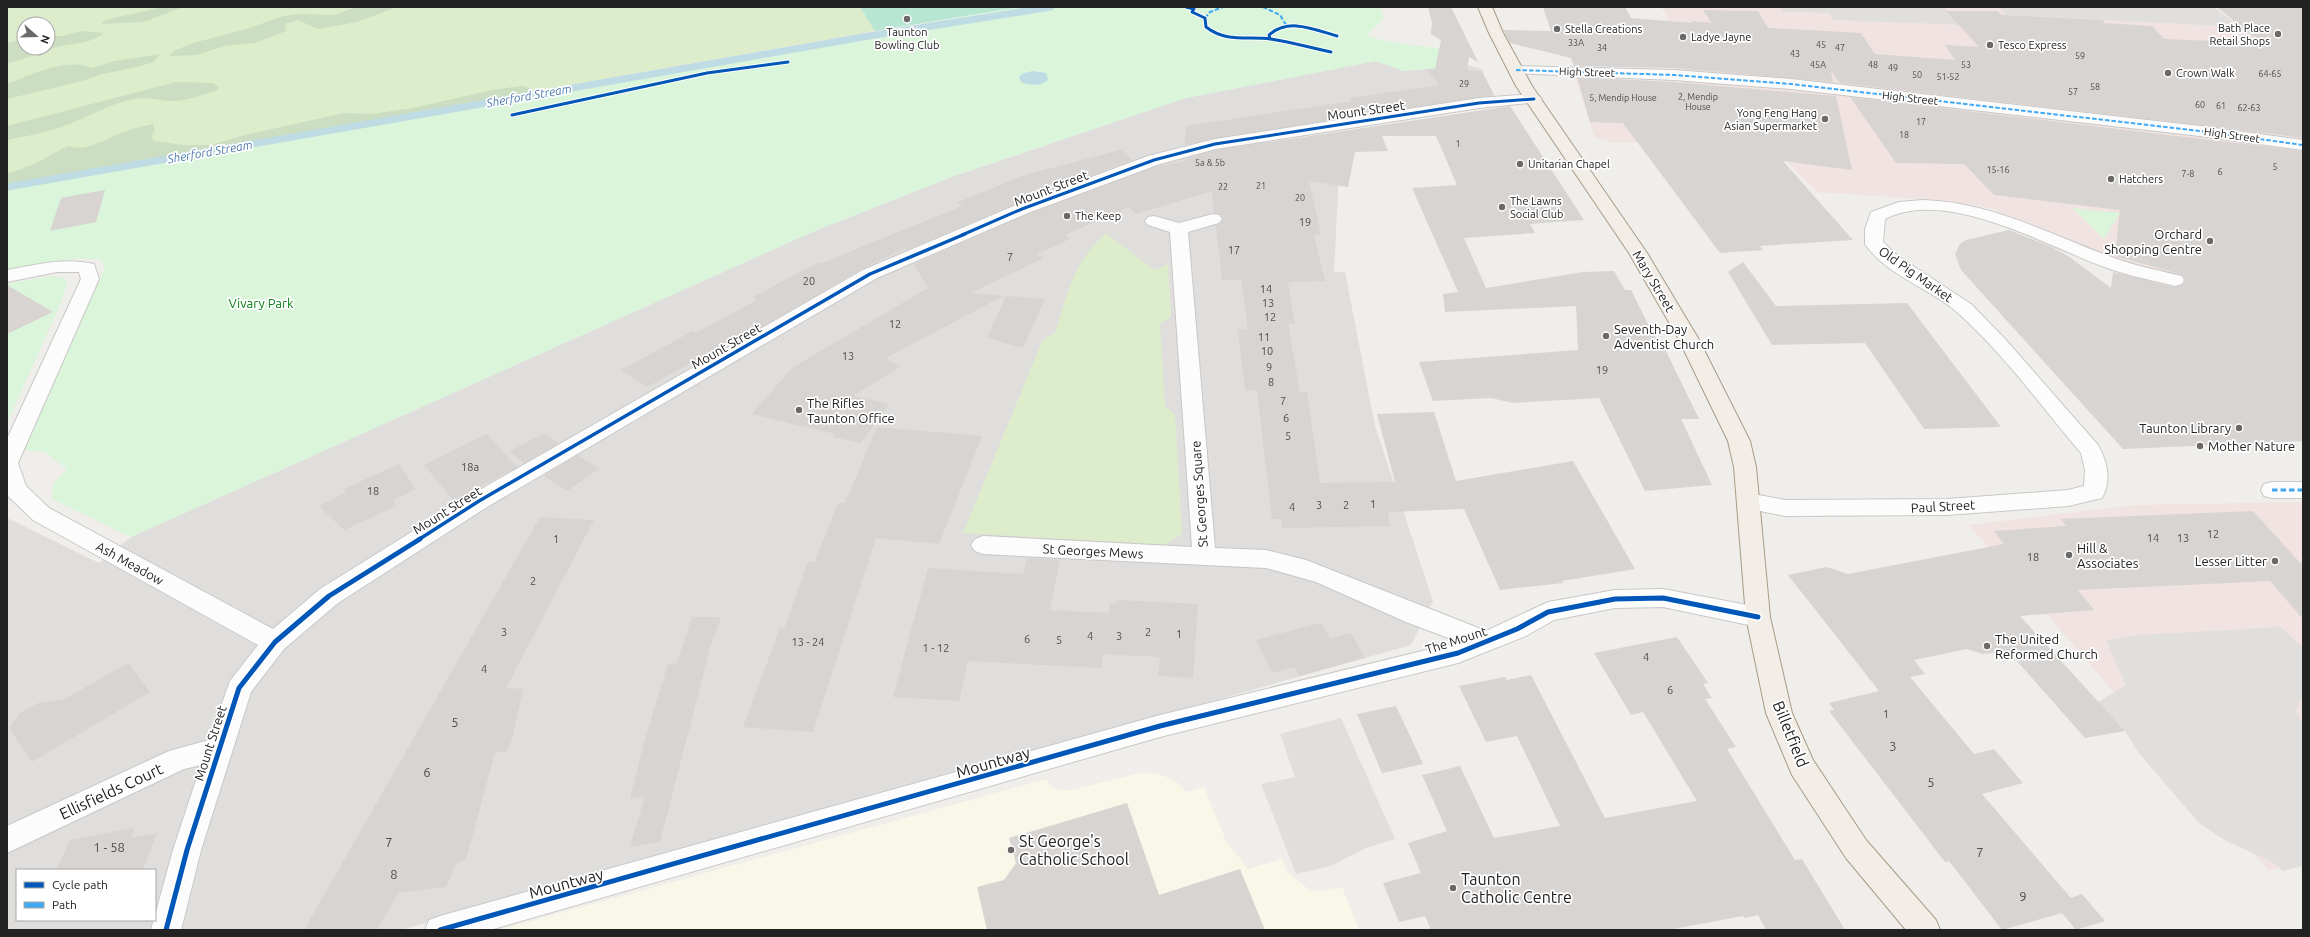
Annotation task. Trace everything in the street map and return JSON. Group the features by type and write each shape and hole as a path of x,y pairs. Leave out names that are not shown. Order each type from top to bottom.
{"main road":[{"name":"Mary Street","path":"1485,7 1516,70 1638,253 1688,338 1739,441 1745,467 1748,501"},
{"name":"Billetfield","path":"1748,501 1758,617 1779,713 1802,767 1856,848 1925,930"}],"street":[{"name":"High Street","path":"1516,70 1674,75 1791,84 2200,131 2303,145"},
{"name":"Mount Street","path":"166,930 187,850 218,749 239,688 275,642 329,596 479,501 863,278 1022,209 1154,160 1208,146 1479,103 1534,99"},
{"name":"Old Pig Market","path":"2090,450 1999,344 1964,308 1892,260 1874,244 1874,229 1877,216 1890,208 1908,206 1927,205 1962,208 2017,223 2115,265 2175,280"},
{"path":"1154,221 1179,228 1213,219"},
{"name":"St Georges Square","path":"1179,228 1204,557 1266,559 1293,564 1327,575 1414,614 1487,642"},
{"name":"Ash Meadow","path":"7,276 56,266 73,265 87,268 90,279 7,463 16,490 40,514 275,642"},
{"name":"Paul Street","path":"1748,501 1785,508 1894,508 1947,507 2068,498 2094,492 2097,478 2097,463 2090,450"},
{"path":"2272,490 2303,490"},
{"name":"St Georges Mews","path":"983,545 1204,557"},
{"name":"The Mount","path":"1160,726 1458,653 1487,642 1548,612 1615,599 1663,598 1758,617"},
{"name":"Mountway","path":"440,930 1160,726"},
{"name":"Ellisfields Court","path":"7,840 179,759 218,749"}],"shaded area":[{"path":"1661,7 1780,7 1784,12 1829,13 1833,20 1958,25 1944,8 2000,8 2006,15 2238,27 2216,7 2303,7 2303,323 2183,291 2158,272 2103,257 2046,230 1989,208 1947,201 1818,192 1763,138 1614,143 1595,138 1575,77 1683,86 1667,16"},
{"path":"1780,7 2214,7 2239,27 2006,15 2000,8 1944,8 1959,25 1833,20 1829,13 1783,12"},
{"path":"1376,61 1404,71 1468,65 1481,69 1495,98 1260,133 1282,173 1339,172 1334,272 1345,272 1375,426 1433,601 1411,645 401,930 7,930 7,518 99,563 131,537 817,230 954,176 1186,98"},
{"path":"2303,502 2303,861 2269,871 1969,525 2134,505"},
{"path":"2281,627 2303,648 2303,699 2299,702 2296,711 2303,724 2303,866 2283,871 2271,861 2226,841 2199,823 2138,752 2125,731 2098,702 2126,685 2106,640 2139,635"},
{"path":"1341,718 1395,839 1366,848 1331,866 1296,874 1261,784 1295,777 1280,734"},
{"name":"St George's Catholic School","path":"1144,772 1162,775 1178,783 1186,792 1204,787 1226,841 1248,869 1282,859 1287,872 1312,892 1342,887 1359,930 499,930 1046,779 1052,787 1060,790 1071,790"}],"green space":[{"path":"7,7 860,7 875,31 7,184"},
{"path":"163,7 183,7 144,22 102,24 105,20"},
{"path":"357,7 397,7 357,22 318,29 298,20 285,24 286,31 255,43 224,46 197,55 169,56 174,51 193,43 250,28 283,16 298,14 334,15"},
{"name":"Taunton Bowling Club","path":"860,7 1020,7 875,31"},
{"name":"Vivary Park","path":"1020,7 1379,7 1384,18 1366,35 1401,44 1462,50 1468,65 1404,71 1376,61 1186,98 954,176 817,230 131,537 52,499 53,484 67,469 45,452 24,450 105,267 101,260 78,258 7,270 7,184"},
{"path":"83,31 104,33 99,37 88,41 56,47 56,36"},
{"path":"16,41 16,56 31,56 7,63 7,43"},
{"path":"160,54 154,62 137,67 102,74 82,81 7,99 7,84 49,68 82,65 92,68 115,61"},
{"path":"176,82 213,83 219,87 217,90 212,92 193,98 175,101 144,98 126,101 108,107 73,123 36,134 7,140 7,126"},
{"path":"521,86 531,88 529,93 7,184 7,173 31,165 69,146 76,148 90,146 129,130 153,124 155,130 151,137 154,141 184,145 211,145 245,135 344,113 371,114 413,108 492,90"},
{"path":"2073,208 2120,213 2104,239"},
{"path":"1106,233 1154,270 1168,264 1171,317 1160,324 1165,406 1175,415 1182,533 1166,545 963,533 1043,339 1055,333 1068,291 1079,267 1095,244"},
{"path":"48,276 61,277 68,282 60,305 7,423 7,284"}],"water":[{"path":"1033,71 1046,73 1048,80 1035,85 1021,82 1019,77 1024,73"}],"building":[{"path":"1428,7 1451,7 1478,62 1469,57 1467,70 1482,71 1494,95 1215,138 1185,145 1186,126 1352,101 1349,98 1440,85 1427,69 1435,69 1441,40 1431,34 1432,23"},
{"path":"1543,7 1625,7 1631,18 1692,23 1692,21 1712,23 1703,10 1758,11 1768,28 1861,33 1875,54 1955,60 1945,45 1979,47 1946,11 1998,11 2001,15 2103,20 2104,23 2152,26 2164,39 2261,43 2217,7 2303,7 2303,138 1840,83 1831,71 1833,82 1674,68 1574,66 1571,58 1510,43 1504,32 1503,30 1551,31"},
{"path":"1577,77 1674,82 1836,96 1852,170 1783,161 1853,240 1760,246 1763,250 1720,253 1623,123 1590,122"},
{"path":"1850,97 2303,151 2303,441 2123,449 1961,270 1955,254 1960,244 1966,240 2009,230 2052,247 2071,258 2111,288 2113,272 2175,287 2183,285 2185,281 2183,275 2115,256 2120,210 1994,195 1964,164 1896,163"},
{"path":"1510,106 1584,220 1530,224 1535,233 1464,238 1486,288 1583,272 1614,271 1625,290 1631,290 1647,322 1661,346 1663,345 1699,419 1681,419 1712,485 1645,491 1599,398 1513,403 1491,398 1433,401 1419,362 1578,350 1576,306 1445,312 1443,294 1458,292 1412,188 1457,185 1436,136 1382,136 1388,151 1355,152 1348,187 1309,181 1321,234 1314,235 1325,281 1288,282 1295,324 1288,324 1300,392 1307,392 1320,483 1395,482 1377,414 1434,412 1456,481 1573,461 1635,569 1562,581 1563,583 1500,590 1464,509 1388,512 1390,526 1282,528 1281,519 1272,519 1257,390 1245,391 1238,330 1248,329 1241,280 1222,280 1216,225 1224,219 1220,214 1214,213 1212,191 1136,214 1129,207 1065,235 1070,239 1037,254 1043,258 971,293 1003,296 886,358 900,367 853,396 889,404 861,443 833,437 835,434 752,414 792,368 926,289 929,290 914,264 1029,214 1155,167 1185,161 1185,159 1216,150"},
{"path":"1121,150 1132,160 1015,204 906,250 905,248 862,269 761,327 751,320 755,328 647,387 621,370 693,331 696,333 757,300 753,297 817,263 820,264 962,206 956,203 1028,174"},
{"path":"105,190 96,222 50,231 61,198"},
{"path":"1743,262 1776,306 1907,303 2001,427 1924,429 1865,343 1772,345 1728,272"},
{"path":"7,285 53,312 7,334"},
{"path":"1006,296 1045,299 1023,348 987,338"},
{"path":"877,427 982,436 939,544 876,538 813,732 743,727 780,628 784,629 808,562 815,562 838,503 845,503"},
{"path":"544,433 559,443 524,463 509,452"},
{"path":"486,434 517,467 454,501 424,465"},
{"path":"578,455 599,469 567,491 544,476"},
{"path":"399,464 416,489 393,500 396,506 344,530 319,506 346,492 344,489"},
{"path":"2253,511 2303,566 2303,619 2270,581 2078,590 2094,610 2020,616 2125,731 2085,738 2016,660 1994,653 1982,654 1967,649 1914,660 1925,674 1910,677 1974,754 1994,749 2023,783 1982,794 2071,898 2082,894 2105,921 2076,930 2062,913 2002,930 1949,861 1945,862 1829,711 1834,710 1829,703 1879,691 1788,575 1827,567 1848,574 2004,544 1994,531 2066,526 2061,519"},
{"path":"540,517 594,520 506,688 523,689 512,740 507,751 495,753 466,859 457,862 446,887 398,893 377,930 304,930"},
{"path":"1027,558 1060,560 1050,610 1109,613 1110,603 1116,604 1117,600 1198,604 1193,678 1158,676 1160,657 1103,654 1101,668 968,661 959,701 893,697 928,568 1023,574"},
{"path":"692,617 721,617 710,648 660,842 630,847 645,796 630,799 644,742 668,664 677,663"},
{"path":"1321,623 1330,639 1351,633 1365,658 1299,676 1295,667 1272,673 1256,640"},
{"path":"1677,637 1708,683 1703,684 1712,698 1705,699 1736,747 1727,749 1795,860 1802,859 1845,930 1766,930 1758,915 1745,918 1743,916 1668,930 1431,930 1425,916 1399,922 1383,883 1421,873 1408,843 1447,831 1422,775 1460,766 1494,838 1560,826 1517,736 1486,742 1459,686 1505,677 1507,680 1531,675 1605,818 1697,801 1643,712 1631,715 1594,653"},
{"path":"128,663 150,692 32,762 9,728 20,713 38,703 63,700"},
{"path":"1396,706 1423,764 1382,773 1357,714"},
{"path":"1127,803 1159,895 1240,869 1265,930 987,930 977,887 1004,880 1016,863 1009,838"},
{"path":"134,828 131,838 157,833 143,869 56,869 70,840"}],"waterway":[{"name":"Sherford Stream","path":"7,187 863,37 1051,7"}],"marked path":[{"path":"1205,18 1210,12 1223,7"},
{"path":"1263,7 1280,15 1286,25"},
{"path":"1516,70 1674,75 1791,84 2200,131 2303,145"},
{"path":"2272,490 2303,490"}],"cycle path":[{"path":"1186,7 1194,9 1192,12 1205,18 1206,27 1213,33 1221,36 1237,39 1271,39 1331,52"},
{"path":"1270,39 1269,35 1275,29 1292,25 1311,28 1337,36"},
{"path":"512,115 593,96 707,73 788,62"},
{"path":"166,930 187,850 239,688 275,642 329,596 479,501 870,274 1022,209 1154,160 1215,144 1479,103 1534,99"},
{"path":"440,930 1160,726 1458,653 1517,629 1548,612 1615,599 1663,598 1758,617"}],"place":[{"name":"Taunton Bowling Club","path":"907,19"},
{"name":"Stella Creations","path":"1557,29"},
{"name":"Bath Place Retail Shops","path":"2278,34"},
{"name":"Ladye Jayne","path":"1683,37"},
{"name":"Tesco Express","path":"1990,45"},
{"name":"Crown Walk","path":"2168,73"},
{"name":"Yong Feng Hang Asian Supermarket","path":"1825,119"},
{"name":"Unitarian Chapel","path":"1520,164"},
{"name":"Hatchers","path":"2111,179"},
{"name":"The Lawns Social Club","path":"1502,207"},
{"name":"The Keep","path":"1067,216"},
{"name":"Orchard Shopping Centre","path":"2210,241"},
{"name":"Seventh-Day Adventist Church","path":"1606,336"},
{"name":"The Rifles Taunton Office","path":"799,410"},
{"name":"Taunton Library","path":"2239,428"},
{"name":"Mother Nature","path":"2200,446"},
{"name":"Hill & Associates","path":"2069,555"},
{"name":"Lesser Litter","path":"2275,561"},
{"name":"The United Reformed Church","path":"1987,646"},
{"name":"St George's Catholic School","path":"1011,850"},
{"name":"Taunton Catholic Centre","path":"1453,888"}]}
